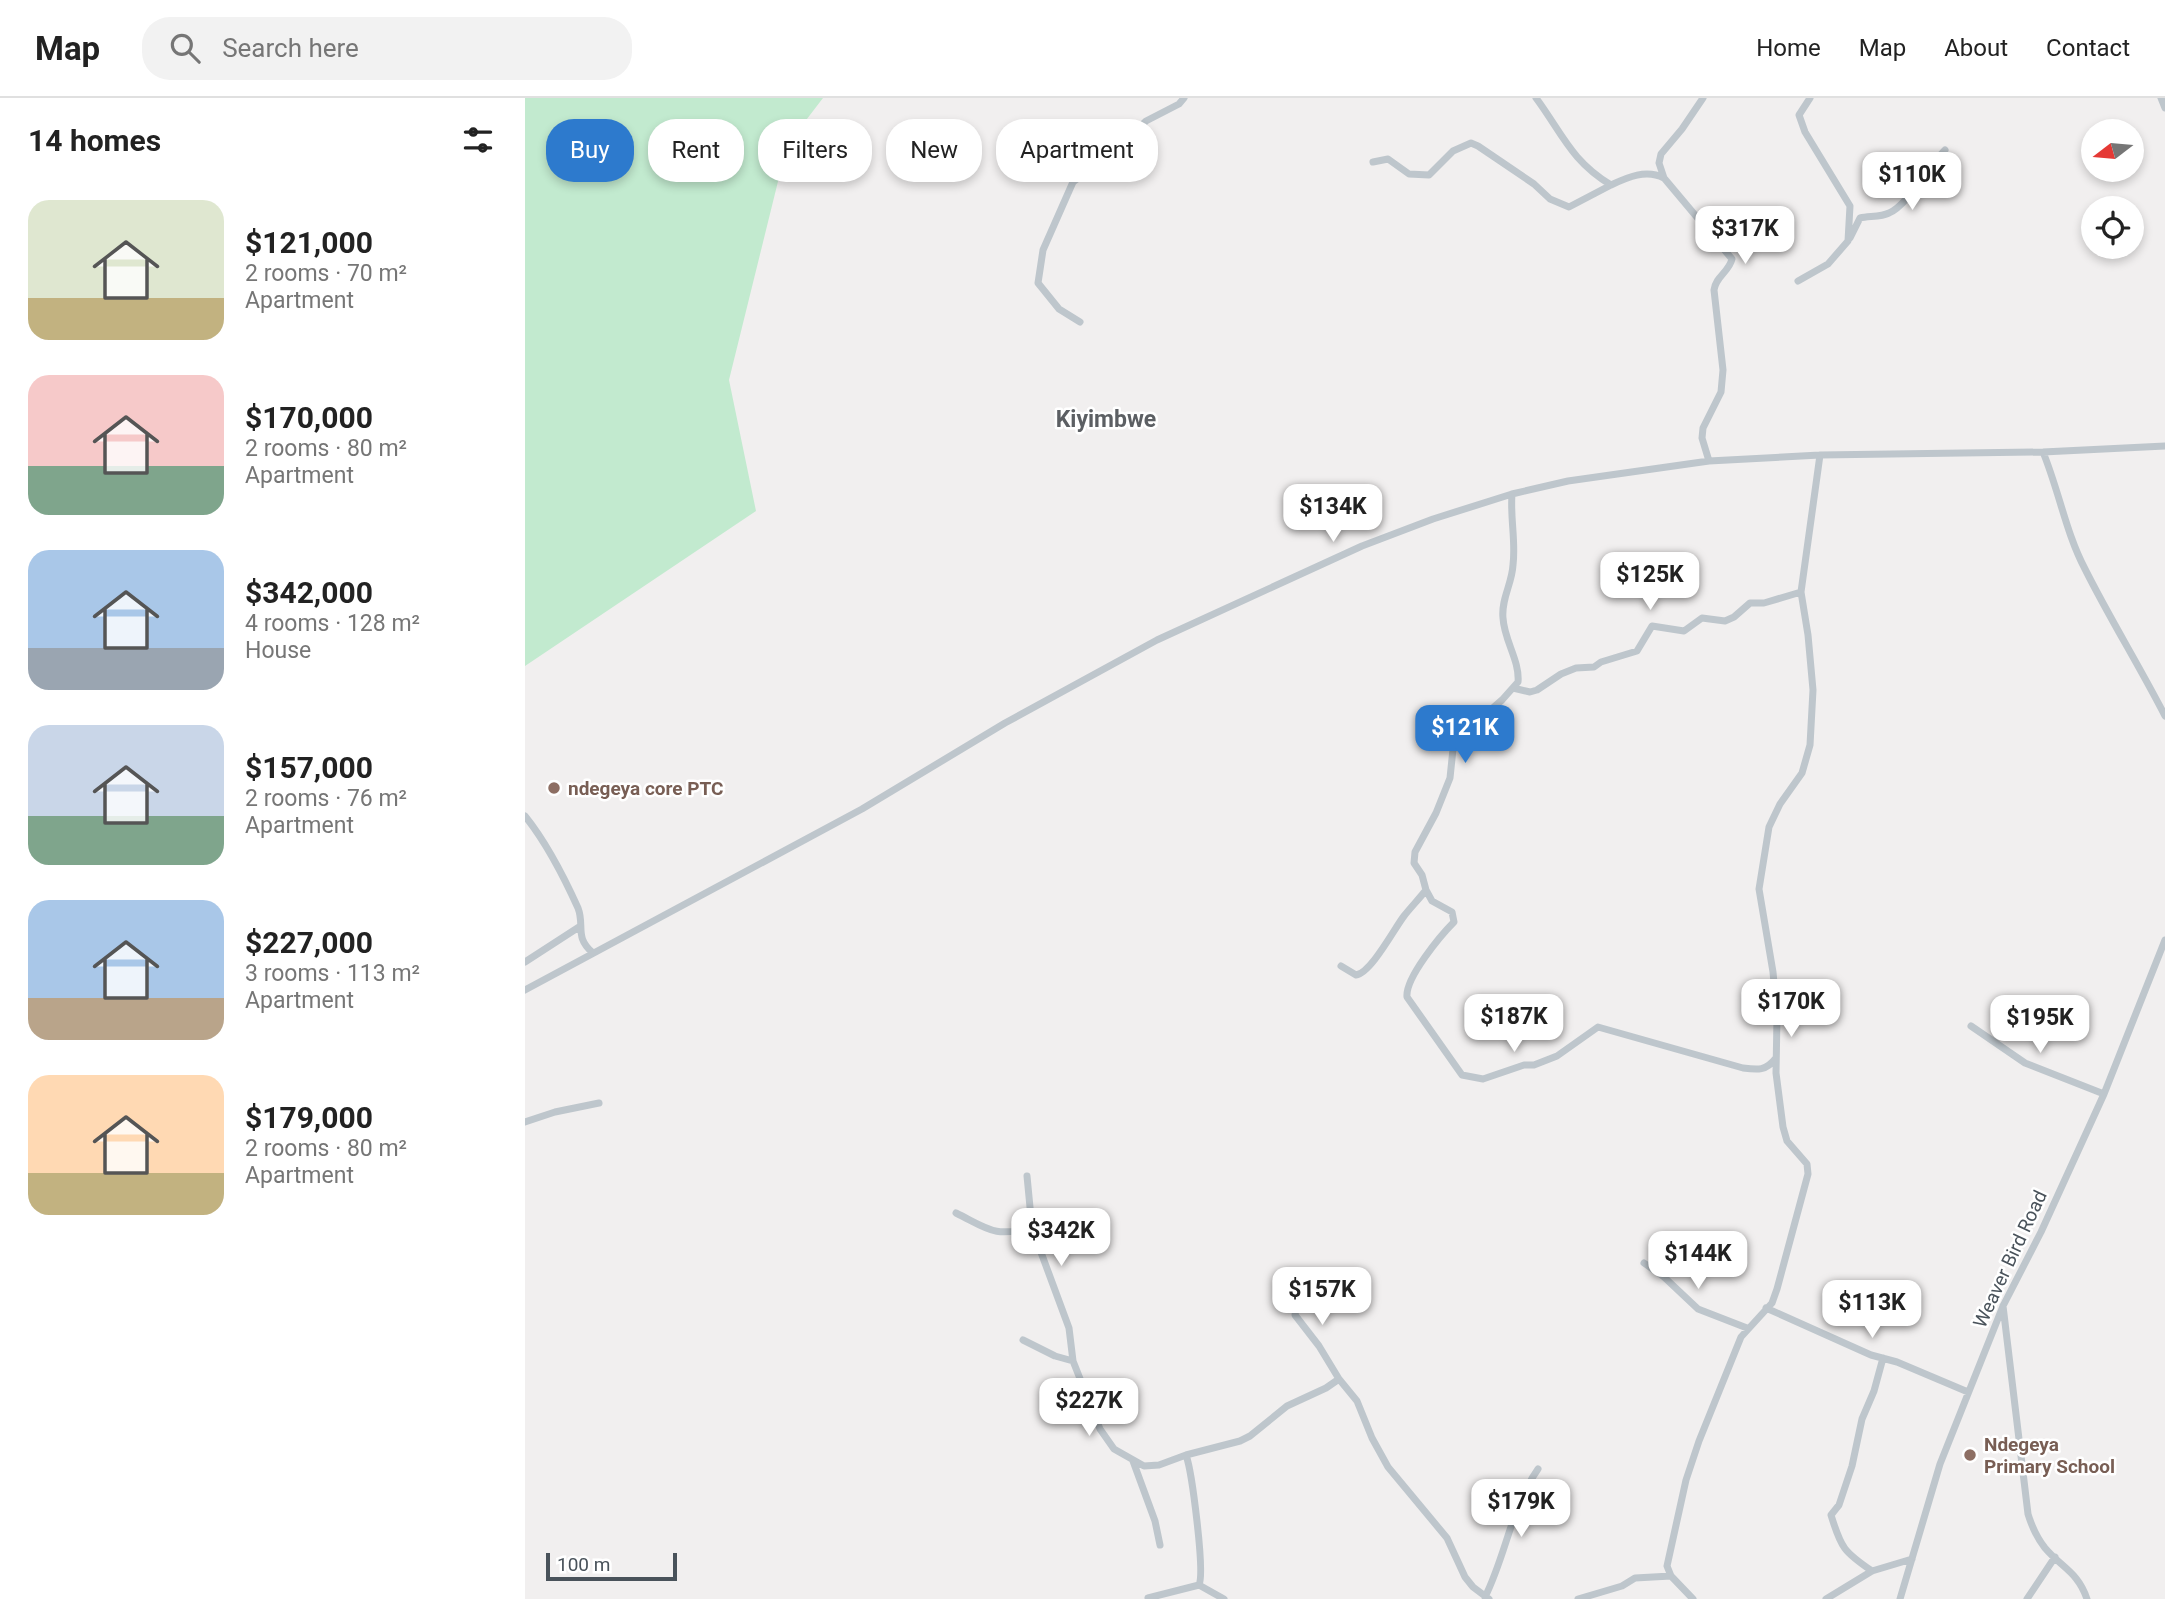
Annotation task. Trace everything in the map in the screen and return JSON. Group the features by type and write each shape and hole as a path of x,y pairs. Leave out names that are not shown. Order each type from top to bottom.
{"street":[{"path":"1080,322 1059,309 1038,283 1043,250 1059,210 1073,182 1117,149 1146,121 1179,104 1184,98"},
{"path":"1536,98 1565,143 1589,172 1611,185"},
{"path":"1703,98 1682,129 1661,153 1660,171 1732,259 1731,264 1718,277 1714,290 1723,370 1721,392 1703,428 1702,438 1709,461"},
{"path":"1810,98 1799,115 1805,132 1850,206 1848,242"},
{"path":"2161,98 2165,108"},
{"path":"1373,162 1388,159 1409,174 1429,175 1454,152 1471,143 1478,145 1534,184 1550,199 1569,207 1629,176 1654,173 1664,178"},
{"path":"1798,281 1828,264 1848,242 1860,218 1889,213 1908,197 1944,150"},
{"path":"525,990 862,809 1005,723 1157,640 1362,546 1433,519 1512,494 1590,476 1709,461 1820,455 2043,452 2165,446"},
{"path":"2043,452 2059,492 2067,527 2084,568 2165,716"},
{"path":"1693,1599 1671,1576 1667,1566 1686,1480 1741,1337 1772,1303 1808,1174 1807,1164 1787,1141 1783,1127 1776,1073 1777,1017 1773,972 1759,888 1769,827 1780,804 1802,774 1810,745 1813,690 1801,592 1820,455"},
{"path":"1512,494 1515,547 1512,578 1502,607 1504,630 1518,677 1513,688 1469,729 1454,749 1450,778 1436,813 1415,852 1415,863 1432,901 1453,912 1454,922 1445,930 1410,981 1407,997 1462,1075 1483,1079 1557,1056 1598,1027 1743,1068 1761,1070 1770,1065 1776,1057"},
{"path":"1513,688 1530,692 1537,690 1561,674 1576,668 1594,667 1601,662 1637,651 1652,626 1684,631 1702,618 1725,621 1750,603 1764,603 1801,592"},
{"path":"525,816 572,895 580,912 579,927 582,939 593,953"},
{"path":"1341,966 1356,975 1367,970 1426,890"},
{"path":"525,961 579,927"},
{"name":"Weaver Bird Road","path":"1900,1599 1940,1464 1968,1392 2003,1306 2041,1232 2104,1094 2165,940"},
{"path":"1971,1026 2025,1063 2104,1094"},
{"path":"525,1122 599,1103"},
{"path":"1027,1176 1032,1228 1069,1328 1073,1361 1106,1440 1114,1449 1149,1466 1240,1441 1287,1406 1339,1379"},
{"path":"956,1213 995,1233 1007,1234 1032,1228"},
{"path":"1644,1263 1664,1277 1698,1309 1747,1328"},
{"path":"1319,1275 1297,1300 1296,1315 1357,1401 1372,1438 1388,1467 1447,1538 1465,1577 1484,1597 1493,1582 1523,1494 1538,1469"},
{"path":"2003,1306 2028,1514 2036,1536 2075,1575 2083,1586 2087,1599"},
{"path":"1766,1308 1871,1355 1968,1392"},
{"path":"1023,1340 1055,1356 1073,1361"},
{"path":"1872,1571 1848,1555 1839,1541 1831,1514 1839,1504 1852,1466 1862,1419 1874,1391 1883,1358"},
{"path":"1187,1455 1202,1570 1199,1585"},
{"path":"1132,1460 1160,1545"},
{"path":"2027,1599 2055,1557"},
{"path":"1826,1599 1872,1571 1912,1559"},
{"path":"1579,1599 1622,1586 1635,1578 1671,1576"},
{"path":"1147,1598 1199,1585 1224,1599"}],"green space":[{"path":"525,98 823,98 807,119 758,119 758,182 778,182 729,380 756,511 525,666"}],"place":[{"name":"ndegeya core PTC","path":"554,788"},
{"name":"Ndegeya Primary School","path":"1970,1455"}],"district":[{"name":"Kiyimbwe","path":"1106,419"}]}
